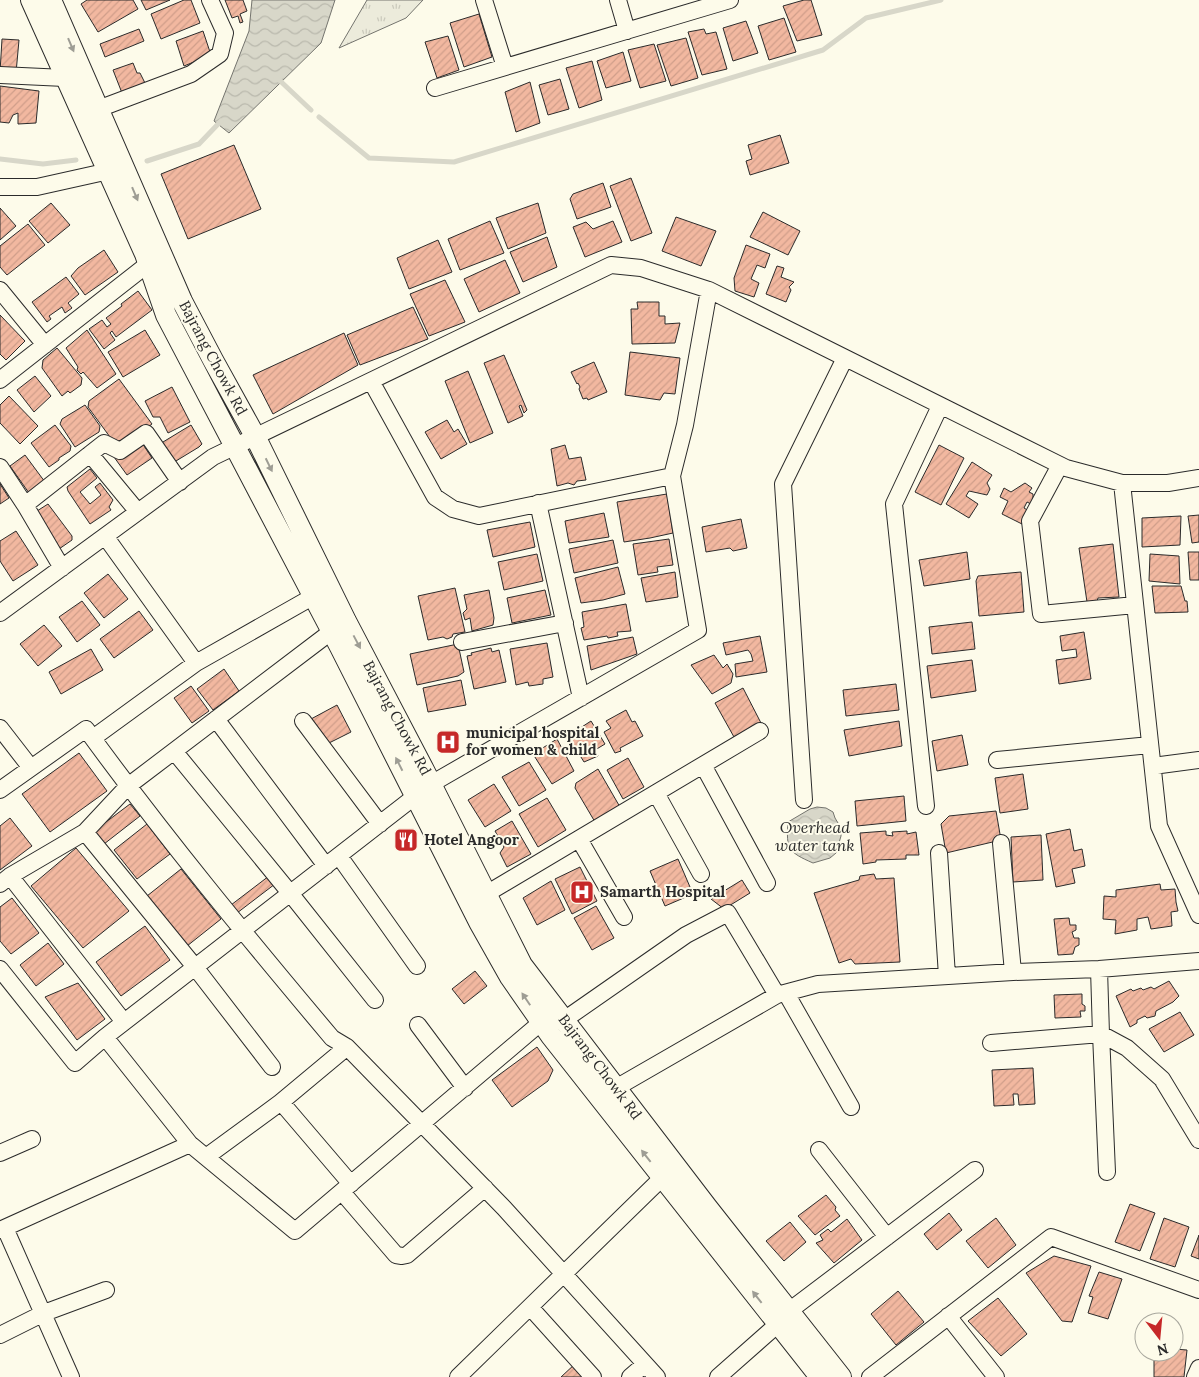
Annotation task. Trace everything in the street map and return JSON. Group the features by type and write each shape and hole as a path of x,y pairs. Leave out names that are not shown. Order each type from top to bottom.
{"street":[{"name":"Bajrang Chowk Rd","path":"31,0 65,78 116,170 155,259 182,301 255,436 339,626 478,898 554,1018 608,1093 784,1317 820,1377"},
{"name":"Bajrang Chowk Rd","path":"51,0 98,109 116,170"},
{"path":"98,109 191,74 220,54 225,34 210,0"},
{"path":"484,0 505,67"},
{"path":"618,0 627,30"},
{"path":"435,88 730,0"},
{"path":"0,75 65,78"},
{"path":"0,187 37,187 116,170"},
{"name":"Bajrang Chowk Rd","path":"155,259 166,315 314,596 339,626"},
{"path":"0,380 155,259"},
{"path":"0,613 213,458 611,265 641,268 709,290 1066,468 1122,483 1168,483 1199,478"},
{"path":"0,290 45,345"},
{"path":"0,969 75,1063 124,1022 423,790 698,630 672,476 685,425 709,290"},
{"path":"804,800 783,484 846,358"},
{"path":"371,381 436,498 453,509 479,516 672,476"},
{"path":"926,806 894,504 940,406"},
{"path":"25,505 104,443 120,451 146,433 180,482"},
{"path":"90,454 138,512"},
{"path":"1060,465 1030,521 1041,614 1135,605"},
{"path":"0,467 62,568"},
{"path":"1122,483 1159,826 1199,916"},
{"path":"538,503 582,698"},
{"path":"105,536 196,663"},
{"path":"92,738 196,663 314,596"},
{"path":"462,642 565,623"},
{"path":"124,1022 5,880 85,832 128,786 339,626"},
{"path":"216,719 417,966"},
{"path":"303,721 380,824"},
{"path":"0,728 31,768"},
{"path":"0,790 86,728 128,786 242,931 332,1038 347,1047 484,1188 657,1377"},
{"path":"478,898 760,731"},
{"path":"997,760 1150,745"},
{"path":"174,751 375,1000"},
{"path":"1152,766 1199,760"},
{"path":"703,765 767,883"},
{"path":"656,793 701,874"},
{"path":"85,832 195,967 272,1067"},
{"path":"579,838 624,917"},
{"path":"1001,843 1013,972"},
{"path":"940,853 947,976"},
{"path":"105,1037 190,1144 295,1231 421,1124 554,1018 686,935 728,913 782,994 851,1107"},
{"path":"608,1093 782,994 818,984 1013,972 1099,970 1199,962"},
{"path":"1099,970 1107,1172"},
{"path":"418,1025 465,1088"},
{"path":"991,1044 1101,1034 1127,1048 1162,1079 1199,1140"},
{"path":"206,1157 281,1102 347,1047"},
{"name":"Bajrang Chowk Rd","path":"608,1093 663,1177 784,1317 841,1377"},
{"path":"281,1102 396,1255 407,1255 484,1188"},
{"path":"0,1153 32,1139"},
{"path":"71,1377 44,1313 3,1229 190,1144"},
{"path":"819,1150 886,1237"},
{"path":"718,1377 784,1317 975,1170"},
{"path":"458,1377 663,1177"},
{"path":"870,1377 1050,1237 1199,1290"},
{"path":"0,1335 44,1313 106,1290"},
{"path":"530,1307 593,1377"},
{"path":"948,1316 996,1377"},
{"path":"630,1377 645,1364"},
{"path":"1195,1377 1199,1368"}],"green space":[{"path":"367,0 423,0 406,18 339,48"}],"water":[{"path":"252,0 335,0 321,43 229,133 214,121 249,31"},
{"name":"Overhead water tank","path":"817,807 826,808 833,812 841,828 841,836 836,853 830,858 813,863 798,856 790,849 788,844 788,822"}],"building":[{"path":"87,0 133,0 138,9 98,32 81,4"},
{"path":"141,0 170,0 146,10"},
{"path":"184,0 191,0 200,23 161,39 151,14"},
{"path":"225,0 243,0 247,11 240,14 243,22 240,23 238,16 232,18"},
{"path":"811,0 822,35 797,41 783,6"},
{"path":"479,14 492,57 464,67 450,23"},
{"path":"784,18 796,52 769,60 758,26"},
{"path":"746,21 758,53 733,61 723,28"},
{"path":"139,29 144,41 105,57 100,44"},
{"path":"704,29 706,34 716,32 727,69 702,75 688,32"},
{"path":"203,31 211,55 184,66 176,41"},
{"path":"448,36 459,70 437,78 425,42"},
{"path":"686,38 698,78 671,86 657,45"},
{"path":"2,39 19,40 16,73 0,72"},
{"path":"654,44 666,81 640,88 628,50"},
{"path":"623,52 631,81 606,88 597,61"},
{"path":"592,61 602,100 579,108 566,68"},
{"path":"133,63 137,73 140,73 146,85 122,93 113,70"},
{"path":"560,79 569,109 548,115 539,85"},
{"path":"530,82 540,123 516,132 505,92"},
{"path":"0,86 39,91 36,123 18,124 18,113 13,115 9,123 0,122"},
{"path":"780,135 789,163 750,175 746,161 752,159 748,145"},
{"path":"234,145 261,209 188,239 161,174"},
{"path":"631,178 652,233 631,241 610,186"},
{"path":"603,183 611,207 577,219 570,199 573,194"},
{"path":"51,203 70,225 48,243 29,221"},
{"path":"538,203 546,233 508,249 496,218"},
{"path":"0,208 16,226 0,240"},
{"path":"763,212 800,231 788,255 750,237"},
{"path":"676,217 716,231 701,266 662,251"},
{"path":"490,221 504,253 460,270 448,239"},
{"path":"613,221 622,242 585,257 573,227 586,222 593,229"},
{"path":"28,224 45,245 7,275 0,267 0,246"},
{"path":"547,237 557,267 523,282 510,252"},
{"path":"438,240 452,272 409,289 397,258"},
{"path":"746,245 770,254 765,268 757,265 751,279 759,283 754,297 735,291 734,278"},
{"path":"104,250 118,272 85,295 71,276 78,268"},
{"path":"505,260 520,293 479,312 464,279"},
{"path":"777,266 784,268 781,277 794,282 789,287 791,290 786,302 766,294"},
{"path":"66,277 79,294 68,303 72,308 65,313 62,307 49,316 51,319 47,322 32,302"},
{"path":"445,280 465,322 429,336 410,294"},
{"path":"138,291 152,310 116,337 112,331 110,333 115,340 104,349 89,329 102,320 107,327 111,324 106,318"},
{"path":"637,302 659,302 659,316 665,316 665,324 680,323 675,343 632,344 631,309 638,309"},
{"path":"413,307 428,339 360,365 347,335"},
{"path":"0,315 25,341 6,360 0,354"},
{"path":"87,330 116,374 97,388 83,372 81,374 77,370 78,367 66,348"},
{"path":"145,330 160,355 123,377 108,352"},
{"path":"344,333 358,365 273,414 253,375"},
{"path":"57,348 82,378 81,385 62,396 42,368 43,360"},
{"path":"630,352 680,358 675,394 664,393 660,400 625,395"},
{"path":"504,355 527,410 524,413 521,405 519,406 523,416 508,423 484,363"},
{"path":"594,362 607,392 588,400 587,398 583,399 580,387 571,372"},
{"path":"468,371 493,433 470,443 445,381"},
{"path":"35,376 51,396 34,412 17,390"},
{"path":"119,379 152,424 118,448 88,407 89,401"},
{"path":"172,387 190,422 168,433 160,417 153,417 145,401"},
{"path":"9,396 38,426 20,444 0,423 0,405"},
{"path":"85,405 100,426 99,432 75,447 60,424 62,419"},
{"path":"447,420 454,432 458,429 467,444 441,459 425,432"},
{"path":"55,425 71,446 70,451 49,467 31,443"},
{"path":"191,425 202,444 171,464 160,446 163,442"},
{"path":"140,440 152,458 127,475 114,457"},
{"path":"565,445 569,459 581,457 586,480 577,481 574,485 568,483 557,486 551,449"},
{"path":"939,445 964,458 941,505 915,492"},
{"path":"25,455 45,482 29,493 10,466"},
{"path":"972,462 992,475 987,483 990,489 987,495 969,491 966,496 978,504 969,518 946,504"},
{"path":"90,469 97,478 80,492 90,504 101,495 95,487 100,483 113,500 109,507 111,510 90,524 67,487"},
{"path":"1025,483 1032,488 1029,492 1033,494 1033,505 1027,502 1024,508 1029,511 1022,524 1002,514 1008,501 1000,497 1004,488 1011,492"},
{"path":"0,484 9,498 0,504"},
{"path":"667,494 673,533 624,542 617,502"},
{"path":"48,504 72,536 72,540 59,549 37,511"},
{"path":"604,513 609,537 569,543 565,521"},
{"path":"1199,515 1199,542 1192,543 1188,516"},
{"path":"1181,516 1180,545 1142,547 1142,518"},
{"path":"741,519 747,548 733,551 730,548 706,552 702,527"},
{"path":"530,522 535,547 493,557 487,530"},
{"path":"16,531 38,565 13,581 0,561 0,541"},
{"path":"669,539 673,565 657,567 658,572 638,575 633,544"},
{"path":"613,540 618,563 574,573 569,549"},
{"path":"1113,544 1119,597 1098,598 1097,601 1087,602 1079,548"},
{"path":"967,552 970,579 924,586 919,560"},
{"path":"1188,552 1199,552 1199,580 1190,580"},
{"path":"537,554 543,581 504,590 498,562"},
{"path":"1150,554 1179,556 1180,584 1149,581"},
{"path":"618,567 625,594 581,603 575,578"},
{"path":"675,572 678,597 646,602 641,578"},
{"path":"1021,572 1024,612 979,616 976,581 978,576"},
{"path":"108,574 128,599 104,618 84,593"},
{"path":"1152,586 1181,586 1185,601 1187,601 1188,612 1155,613"},
{"path":"455,588 465,632 453,634 452,637 447,639 443,637 428,640 418,596"},
{"path":"489,590 494,618 493,625 472,631 470,618 465,620 463,613 467,609 464,595"},
{"path":"545,590 551,615 512,623 507,598"},
{"path":"82,601 100,625 77,642 59,617"},
{"path":"626,604 631,631 617,632 618,636 608,638 607,636 584,640 581,628 584,627 582,612"},
{"path":"139,611 153,630 114,658 100,639"},
{"path":"972,622 975,649 932,654 929,627"},
{"path":"44,625 62,646 38,666 20,644"},
{"path":"1084,632 1091,679 1059,684 1056,660 1077,657 1076,649 1062,651 1060,636"},
{"path":"760,636 767,672 736,677 735,664 753,661 751,654 748,650 726,655 723,643"},
{"path":"633,637 637,654 591,670 587,646"},
{"path":"547,643 553,677 543,679 543,684 529,686 528,682 516,685 510,649"},
{"path":"458,644 464,672 458,676 417,685 410,654"},
{"path":"491,648 492,652 499,650 506,682 474,689 467,656 472,655 471,653"},
{"path":"91,649 103,670 61,694 49,672"},
{"path":"714,655 723,668 727,664 733,674 731,683 712,694 691,665"},
{"path":"972,660 976,691 931,698 927,666"},
{"path":"224,669 239,691 213,710 197,689"},
{"path":"461,680 466,705 428,712 423,688"},
{"path":"896,684 899,710 846,716 843,690"},
{"path":"191,686 209,711 192,723 174,698"},
{"path":"743,688 761,723 734,737 715,703"},
{"path":"337,705 351,732 325,745 311,719"},
{"path":"626,710 632,722 635,721 643,736 620,748 621,751 615,753 604,732 611,728 606,721"},
{"path":"591,721 605,744 595,750 598,756 584,762 568,736"},
{"path":"899,721 902,746 849,756 844,730"},
{"path":"962,735 968,765 937,771 932,741"},
{"path":"557,739 574,771 552,784 533,754"},
{"path":"79,753 107,791 50,832 22,794"},
{"path":"628,758 644,787 623,799 607,770"},
{"path":"529,762 546,790 519,806 502,777"},
{"path":"598,769 620,807 595,822 575,788 576,783"},
{"path":"1023,774 1028,809 1000,813 995,778"},
{"path":"494,784 511,811 485,827 468,800"},
{"path":"904,796 906,821 857,826 855,801"},
{"path":"547,798 566,830 538,847 519,814"},
{"path":"130,804 140,816 104,844 94,831"},
{"path":"996,811 1001,840 946,853 941,824 949,816"},
{"path":"10,818 32,846 0,870 0,826"},
{"path":"512,821 531,854 507,867 500,853 504,847 495,831"},
{"path":"147,824 170,854 137,879 114,850"},
{"path":"1070,829 1074,851 1082,849 1085,866 1072,869 1075,883 1056,887 1046,834"},
{"path":"886,831 886,835 893,836 892,832 907,831 907,834 916,832 919,855 906,855 906,859 876,860 876,862 863,864 860,833"},
{"path":"1041,835 1043,880 1013,882 1011,837"},
{"path":"76,848 129,911 83,948 31,886"},
{"path":"678,859 693,894 665,906 650,871"},
{"path":"580,867 597,901 572,914 555,879"},
{"path":"181,869 221,919 187,946 147,896"},
{"path":"874,874 876,879 894,878 900,962 855,964 851,959 839,963 814,893 859,880 860,876"},
{"path":"269,876 275,884 237,913 231,905"},
{"path":"742,880 750,893 724,909 711,899"},
{"path":"551,881 565,910 537,925 523,898"},
{"path":"1160,884 1161,890 1175,889 1178,911 1171,912 1172,926 1151,929 1148,917 1137,919 1137,930 1115,934 1116,920 1103,919 1104,896 1116,897 1116,890"},
{"path":"12,898 39,933 11,954 0,941 0,907"},
{"path":"596,906 614,938 592,950 574,918"},
{"path":"1069,918 1070,925 1076,925 1076,930 1072,932 1074,938 1079,938 1079,945 1075,947 1073,954 1058,955 1054,919"},
{"path":"145,926 170,960 121,996 96,962"},
{"path":"48,943 64,964 36,986 20,965"},
{"path":"475,971 487,986 464,1004 452,989"},
{"path":"1169,981 1179,996 1173,1002 1156,1011 1155,1016 1147,1018 1145,1016 1137,1020 1137,1023 1130,1027 1116,996 1131,989 1133,991 1141,988 1143,990 1151,987 1154,989"},
{"path":"78,983 105,1019 77,1040 45,997"},
{"path":"1082,994 1082,1004 1085,1006 1085,1011 1080,1011 1081,1017 1055,1018 1054,995"},
{"path":"1180,1012 1194,1035 1164,1052 1149,1029"},
{"path":"537,1047 553,1070 548,1081 512,1107 492,1080"},
{"path":"1033,1068 1035,1104 1019,1105 1018,1094 1013,1094 1014,1105 994,1106 992,1070"},
{"path":"826,1195 836,1207 835,1210 840,1216 815,1235 798,1216"},
{"path":"1130,1204 1155,1213 1140,1251 1115,1242"},
{"path":"949,1213 962,1230 937,1250 924,1234"},
{"path":"996,1218 1016,1245 988,1268 966,1241"},
{"path":"1164,1218 1189,1227 1175,1267 1150,1259"},
{"path":"847,1219 862,1240 834,1263 816,1243 823,1240 820,1235 828,1229 831,1232"},
{"path":"790,1222 806,1242 784,1261 766,1241"},
{"path":"1199,1235 1199,1259 1191,1256"},
{"path":"1054,1256 1091,1266 1072,1322 1062,1321 1026,1273"},
{"path":"1099,1272 1122,1279 1108,1319 1088,1313 1093,1297 1089,1296"},
{"path":"898,1291 924,1322 896,1345 871,1314"},
{"path":"998,1298 1027,1334 1001,1356 968,1321"},
{"path":"1184,1350 1187,1350 1184,1377 1154,1377 1154,1362 1184,1362"},
{"path":"576,1363 590,1377 561,1377"}],"waterway":[{"path":"319,117 369,158 454,162 823,50 866,18 941,0"},
{"path":"276,77 311,110"},
{"path":"147,161 199,144 221,121"},
{"path":"0,159 43,164 76,160"}],"place":[{"name":"municipal hospital for women & child","path":"448,742"},
{"name":"Hotel Angoor","path":"406,840"},
{"name":"Samarth Hospital","path":"582,892"}]}
